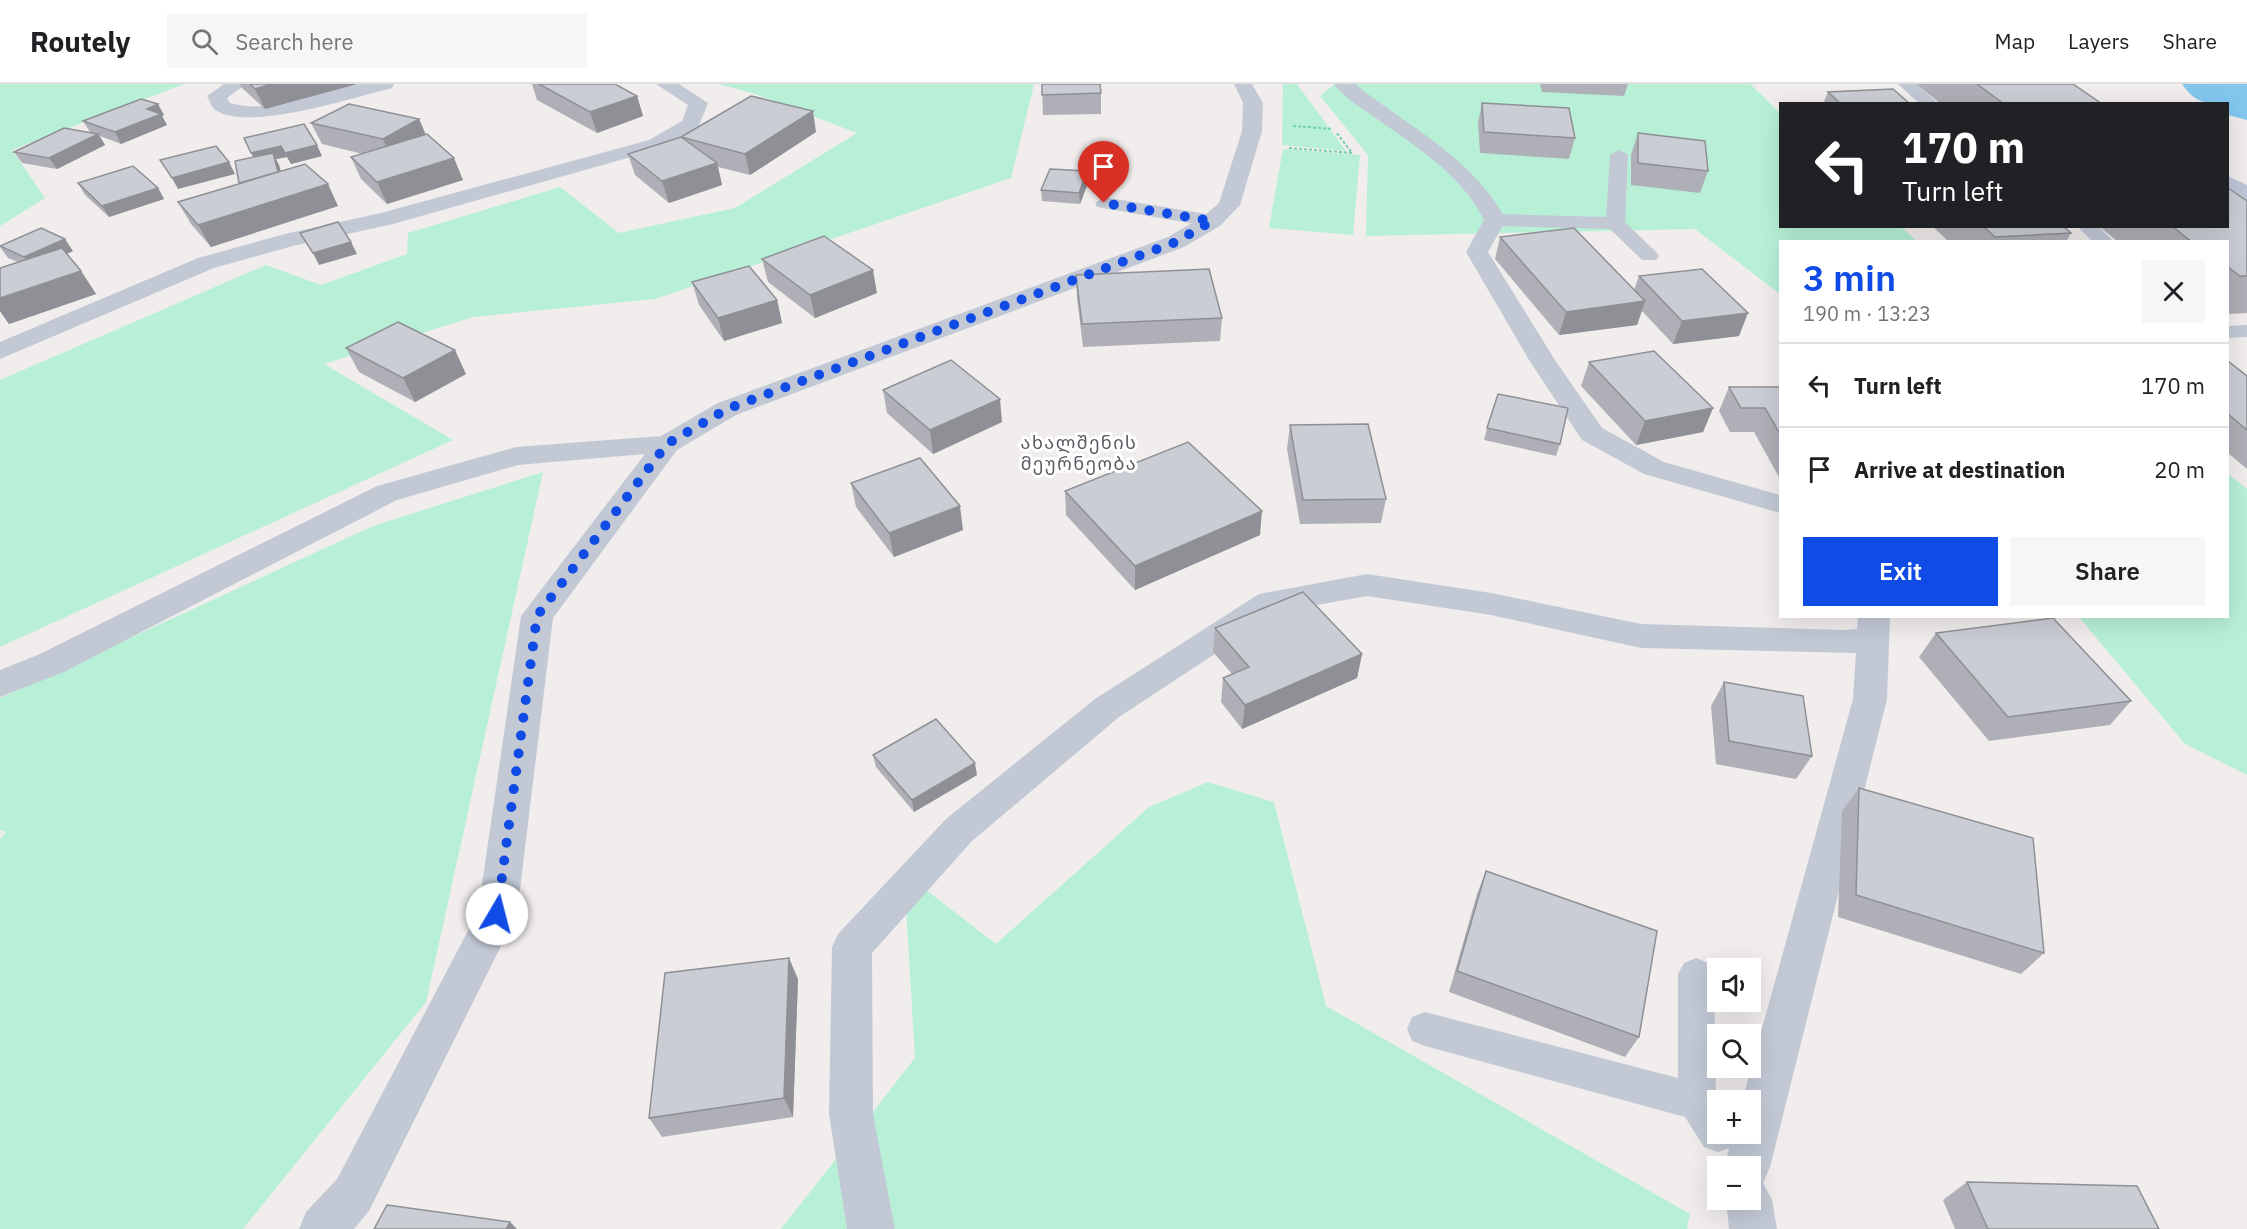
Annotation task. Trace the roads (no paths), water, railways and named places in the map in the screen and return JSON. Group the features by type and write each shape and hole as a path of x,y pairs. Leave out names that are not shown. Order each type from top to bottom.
{"main road":[{"path":"2229,183 2247,195"}],"street":[{"path":"237,84 217,96 222,107 243,113 266,112 385,84"},
{"path":"0,351 206,263 289,240 385,219 656,144 692,124 698,103 665,84"},
{"path":"323,1229 353,1195 497,914 537,616 667,444 727,409 1176,242 1212,221 1229,205 1252,131 1253,103 1243,84"},
{"path":"1343,84 1362,101 1454,167 1489,203 1495,220 1477,252 1542,360 1592,434 1654,468 1779,504"},
{"path":"0,684 52,663 387,493 516,456 667,444"},
{"path":"871,1229 851,1114 852,947 959,830 1107,708 1270,602 1367,585 1491,604 1641,636 1845,642 1874,628 1870,699 1750,1156"},
{"path":"1751,1210 1754,1229"}],"lane":[{"path":"1906,84 1928,102"},
{"path":"1615,223 1619,155"},
{"path":"1104,203 1212,221"},
{"path":"1495,220 1615,223 1649,256"},
{"path":"2088,228 2102,240"},
{"path":"2229,332 2247,331"},
{"path":"1696,974 1697,1102 1707,1117"},
{"path":"1425,1029 1697,1102"}],"waterway":[{"path":"2212,84 2247,101"}],"district":[{"name":"ახალშენის მეურნეობა","path":"1079,454"}]}
